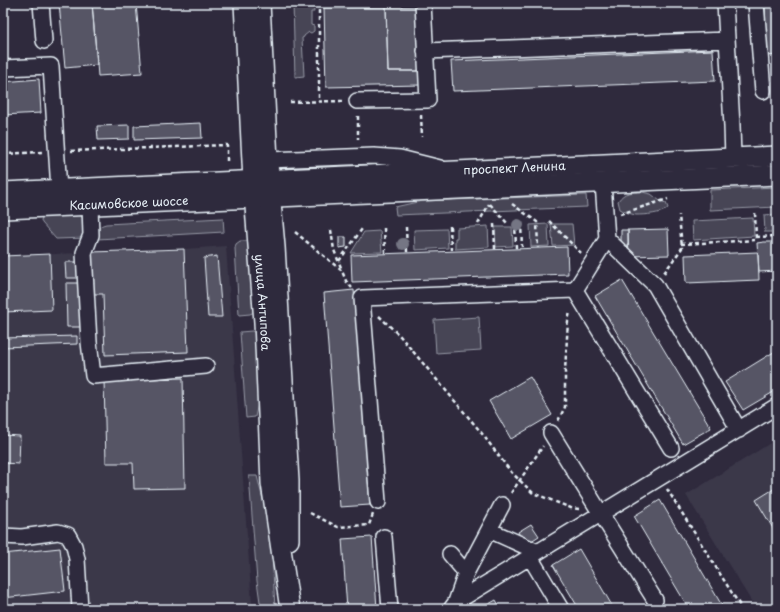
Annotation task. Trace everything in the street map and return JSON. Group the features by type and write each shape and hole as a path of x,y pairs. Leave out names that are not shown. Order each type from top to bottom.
{"main road":[{"name":"улица Антипова","path":"244,3 262,189 264,322 271,483 289,605"},
{"name":"улица Антипова","path":"260,3 268,160 262,189"},
{"name":"проспект Ленина","path":"262,189 451,171 777,156"},
{"name":"проспект Ленина","path":"262,189 603,183 777,175"},
{"name":"Касимовское шоссе","path":"3,192 59,190 262,189"},
{"name":"Касимовское шоссе","path":"3,209 90,206 262,189"}],"lane":[{"path":"40,3 44,41"},
{"path":"357,101 428,100 423,3"},
{"path":"725,3 733,158"},
{"path":"756,3 763,90"},
{"path":"425,51 727,40"},
{"path":"3,68 51,66 59,190"},
{"path":"268,160 374,156 400,158 451,171"},
{"path":"574,290 607,239 603,183"},
{"path":"90,206 91,235 84,253 89,342 93,376 206,366"},
{"path":"607,239 655,285 739,430"},
{"path":"378,502 362,298 574,290"},
{"path":"574,290 671,448"},
{"path":"453,605 777,406"},
{"path":"551,433 655,600"},
{"path":"453,605 466,573 502,505"},
{"path":"490,530 534,555 561,609"},
{"path":"3,536 22,537 58,532 68,535 74,546 77,559 79,609"},
{"path":"384,537 390,609"},
{"path":"450,554 466,573"}],"path":[{"path":"319,3 319,102"},
{"path":"420,100 422,137"},
{"path":"290,102 357,101 358,139"},
{"path":"3,154 227,145 227,161"},
{"path":"606,219 668,199"},
{"path":"478,224 489,203"},
{"path":"755,212 756,237"},
{"path":"655,285 682,248 679,215"},
{"path":"549,221 592,263"},
{"path":"537,222 538,248"},
{"path":"515,223 516,248 522,248 521,223"},
{"path":"494,224 495,249"},
{"path":"450,226 451,250"},
{"path":"406,227 407,252"},
{"path":"384,228 385,253"},
{"path":"338,261 362,229"},
{"path":"332,230 334,250 346,281 400,336 480,431 511,472 533,493 571,508 601,514"},
{"path":"295,232 342,271"},
{"path":"681,244 756,240 756,237 777,236"},
{"path":"502,505 551,433 565,407 568,321 574,290"},
{"path":"660,478 742,609"},
{"path":"310,513 338,527 369,525 378,502"}],"shaded area":[{"path":"293,3 313,3 314,12 311,12 311,25 314,26 314,31 311,33 309,32 302,38 304,76 295,77"},
{"path":"777,187 777,207 710,210 710,190"},
{"path":"642,192 651,194 660,201 666,203 668,208 658,213 640,215 620,209 618,201 623,196 628,193"},
{"path":"586,195 587,207 396,215 395,207 422,201"},
{"path":"777,214 777,232 765,232 764,215"},
{"path":"79,215 82,217 84,222 86,238 56,239 41,220 43,216"},
{"path":"223,218 224,232 97,239 98,229 106,224"},
{"path":"753,218 754,236 693,240 692,221"},
{"path":"548,224 549,246 531,247 530,225"},
{"path":"551,224 572,224 574,245 553,246"},
{"path":"488,226 489,247 455,249 457,228"},
{"path":"495,227 512,227 513,246 496,247"},
{"path":"447,229 448,248 415,250 414,230"},
{"path":"380,231 382,252 351,253 364,232"},
{"path":"240,241 251,241 254,312 239,315 235,248 236,244"},
{"path":"226,246 252,604 260,605 261,609 3,609 3,256"},
{"path":"479,317 481,350 436,353 434,320"},
{"path":"252,331 256,333 261,389 255,417 246,418 240,332"},
{"path":"777,439 777,609 756,609 686,495"},
{"path":"249,476 257,476 271,532 275,609 261,609 257,581"}],"building":[{"path":"59,3 92,3 97,65 65,68"},
{"path":"92,3 136,3 142,73 98,76"},
{"path":"765,3 777,3 777,55 766,56"},
{"path":"419,6 420,71 388,71 386,7"},
{"path":"386,7 388,71 420,71 421,85 326,87 324,8"},
{"path":"713,50 715,81 453,91 451,61"},
{"path":"39,79 41,113 3,115 3,82"},
{"path":"201,123 202,138 134,140 134,126"},
{"path":"129,125 129,139 98,140 97,126"},
{"path":"668,229 669,255 629,256 628,230"},
{"path":"621,230 628,230 628,245 621,245"},
{"path":"339,237 346,237 346,247 339,248"},
{"path":"777,242 777,271 759,272 757,243"},
{"path":"567,247 568,274 352,282 351,255"},
{"path":"184,249 188,352 105,355 103,294 93,294 91,252"},
{"path":"758,252 759,280 686,283 685,255"},
{"path":"50,254 52,310 3,312 3,256"},
{"path":"217,256 222,317 208,317 204,258"},
{"path":"65,262 80,262 80,278 66,278"},
{"path":"622,280 711,428 683,444 595,296"},
{"path":"66,283 80,283 82,327 67,327"},
{"path":"354,290 370,505 340,507 324,293"},
{"path":"77,336 77,344 3,347 3,338"},
{"path":"777,350 777,390 743,410 725,382"},
{"path":"530,377 552,415 511,439 489,401"},
{"path":"183,378 185,488 134,489 133,463 106,463 104,380"},
{"path":"3,435 20,436 19,464 3,463"},
{"path":"777,487 777,535 756,500"},
{"path":"660,500 724,609 689,609 634,516"},
{"path":"531,524 539,536 525,545 518,532"},
{"path":"372,537 377,609 347,609 342,539"},
{"path":"60,548 65,591 3,598 3,554"},
{"path":"579,549 614,609 579,609 553,565"},
{"path":"496,600 501,609 480,609"}]}
